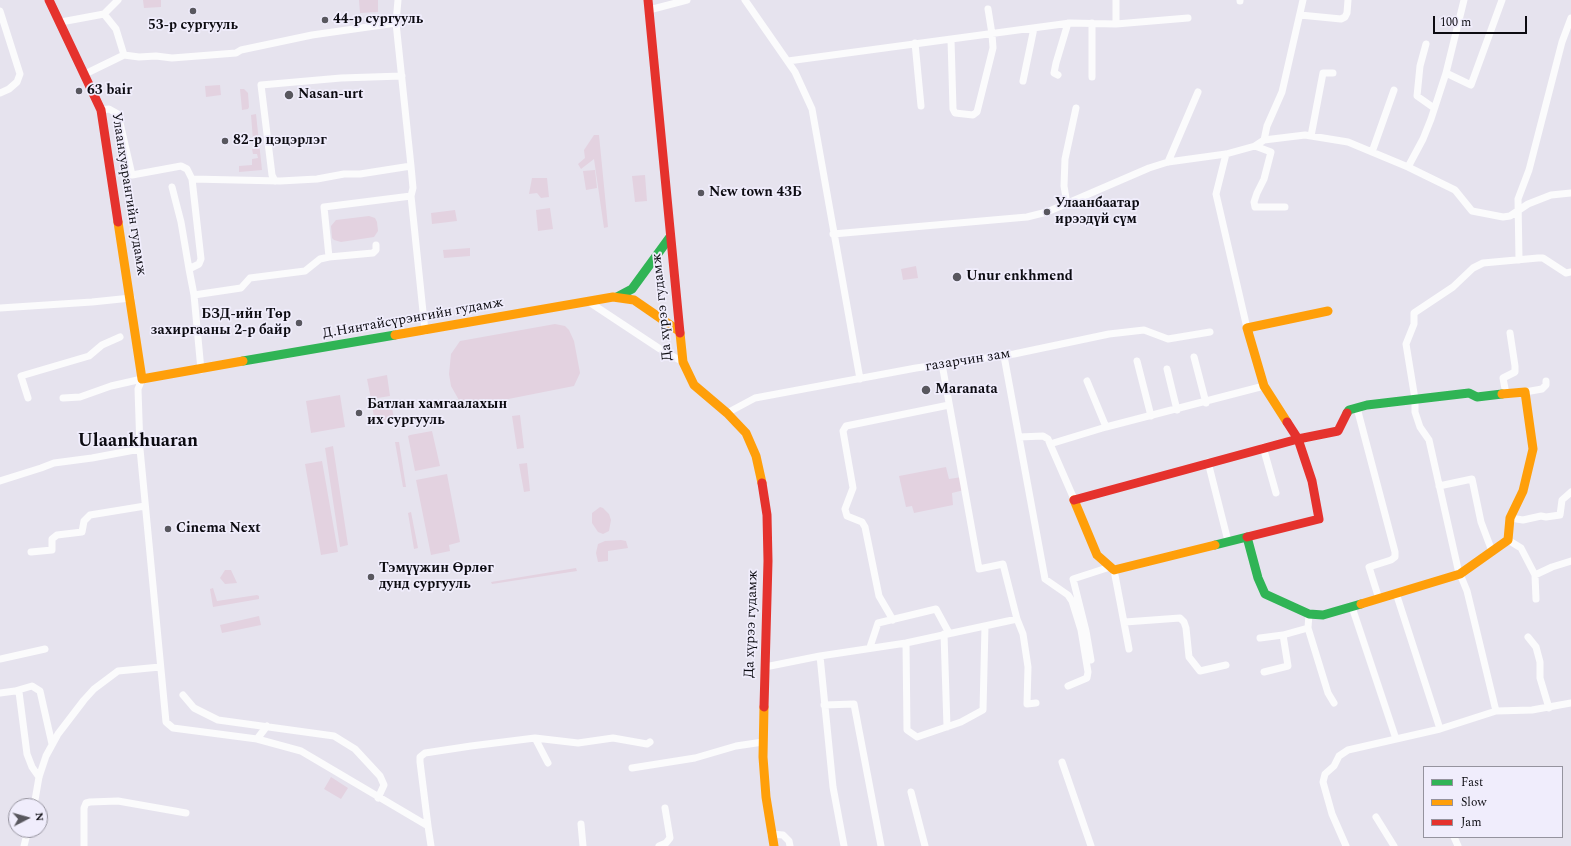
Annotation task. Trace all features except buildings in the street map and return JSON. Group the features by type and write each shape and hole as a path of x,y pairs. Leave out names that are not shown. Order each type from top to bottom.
{"main road":[{"name":"Улаанхуарангийн гудамж","path":"48,0 60,22 101,110 131,298 142,379"},
{"name":"Да хүрээ гудамж","path":"648,0 683,362 694,385 727,413 746,433 752,443 762,483 768,546 763,742 764,784 774,846"},
{"path":"613,298 625,294 632,289 670,236"},
{"name":"Д.Нянтайсүрэнгийн гудамж","path":"142,379 613,298 626,298 634,300 679,331"},
{"path":"1247,537 1258,578 1265,594 1309,614 1323,615 1460,574 1508,540 1510,518 1523,491 1533,449 1525,392 1477,397 1469,392 1349,410 1338,431 1298,439 1263,447 1074,499 1097,555 1112,569 1319,519 1312,481 1298,439 1264,386 1246,328 1328,311"}],"street":[{"path":"60,22 104,14 118,0"},
{"path":"398,0 396,23 411,166 413,188 411,196 425,331"},
{"path":"649,10 687,0"},
{"path":"745,0 788,61 801,83 812,109 833,234 860,379"},
{"path":"1116,0 1116,24"},
{"path":"1264,140 1267,126 1282,92 1303,0"},
{"path":"1300,15 1341,19 1347,14 1348,0"},
{"path":"1408,167 1423,140 1446,73 1464,0"},
{"path":"1446,73 1471,85 1502,0"},
{"path":"951,39 953,109 955,113 973,115 977,112 980,102 993,48 988,9"},
{"path":"0,11 20,74 17,82 9,89 0,93"},
{"path":"104,14 116,29 124,55"},
{"path":"788,61 1068,23 1116,24 1188,18"},
{"path":"1519,260 1518,199 1529,170 1562,42 1571,18"},
{"path":"85,74 124,55 172,58 236,53 242,50 312,35 396,23"},
{"path":"1058,76 1054,72 1068,23"},
{"path":"1092,24 1092,77"},
{"path":"1023,82 1034,28"},
{"path":"916,44 921,106"},
{"path":"1426,44 1420,66 1417,96 1434,108"},
{"path":"1311,136 1323,73 1333,73"},
{"path":"275,181 272,175 261,85 341,78 402,76"},
{"path":"1372,152 1394,90"},
{"path":"1168,162 1198,92"},
{"path":"101,110 109,108 118,114 132,176 181,166 187,169 192,179 201,260 199,264 190,269"},
{"path":"1067,204 1064,186 1065,159 1076,108"},
{"path":"833,234 1027,217 1047,212 1149,168 1168,162 1226,154 1255,146 1264,140 1305,135 1348,142 1408,167 1455,190 1472,211 1503,217 1510,216 1517,210 1551,195 1571,193"},
{"path":"1255,146 1271,152 1264,179 1256,193 1254,202 1255,207 1285,207"},
{"path":"1226,154 1216,194 1246,328"},
{"path":"192,179 275,181 317,179 344,174 360,174 411,166"},
{"path":"172,187 181,222 190,269 201,370"},
{"path":"329,257 324,207 411,196"},
{"path":"194,295 241,288 250,278 304,270 320,259 373,253 376,250 376,245"},
{"path":"1496,711 1467,591 1460,574 1429,440 1420,427 1415,412 1416,399 1406,344 1414,324 1414,314 1453,287 1473,268 1483,263 1543,258 1562,271 1571,272"},
{"path":"0,308 131,298"},
{"path":"589,302 660,349 683,362"},
{"name":"газарчин зам","path":"727,413 755,398 942,364 1004,356 1109,334 1144,330 1168,339 1210,332"},
{"path":"1506,394 1503,378 1515,372 1510,333"},
{"path":"28,398 21,376 89,356 102,345 120,337"},
{"path":"1004,356 1045,579 1068,594 1072,601 1081,630 1088,672 1087,678 1068,686"},
{"path":"1194,357 1206,403"},
{"path":"1137,361 1151,416"},
{"path":"942,364 979,569 1003,564 1016,619 1023,634 1028,667 1027,704 1036,703"},
{"path":"1167,369 1177,410"},
{"path":"63,398 80,397 111,386 142,379"},
{"path":"142,379 138,389 140,448 165,719 170,726 257,739 300,750 378,798 428,826"},
{"path":"1087,381 1106,427"},
{"path":"1525,392 1542,389 1546,385 1546,381"},
{"path":"1050,444 1106,427 1206,403 1264,386"},
{"path":"893,620 879,596 864,526 862,522 847,516 844,509 853,488 843,431 846,426 949,405"},
{"path":"1357,408 1395,552 1395,557 1391,560 1369,567 1379,599"},
{"path":"1019,437 1043,436 1048,439 1074,499"},
{"path":"1263,447 1276,493"},
{"path":"0,481 38,470 54,463 92,458 140,448"},
{"path":"1208,462 1228,541"},
{"path":"1439,486 1472,479 1481,522 1492,551"},
{"path":"1510,518 1523,520 1541,516 1546,517 1560,515 1562,500 1571,492"},
{"path":"31,552 52,550 51,541 57,535 82,532 84,521 90,515 145,506"},
{"path":"1508,540 1521,548 1535,576 1536,599"},
{"path":"1535,576 1552,567 1571,561"},
{"path":"1091,660 1086,631 1073,579 1112,569 1130,649"},
{"path":"1396,593 1440,729"},
{"path":"1352,607 1396,739"},
{"path":"870,647 878,623 936,609 946,634 947,727"},
{"path":"1309,614 1308,628 1328,692 1334,703"},
{"path":"1125,622 1180,618 1184,622 1186,628 1189,657 1200,671 1226,665"},
{"path":"765,667 870,647 906,643 1016,619"},
{"path":"906,643 907,730 917,737 961,722 983,710 984,626"},
{"path":"1260,638 1283,635 1308,628"},
{"path":"1264,672 1288,666 1283,635"},
{"path":"1528,637 1536,647 1540,662 1540,678 1549,708"},
{"path":"0,659 46,649"},
{"path":"820,656 833,787 844,846"},
{"path":"35,798 39,777 52,744 72,714 94,689 118,671 160,666"},
{"path":"0,693 15,691 32,686 40,691 52,744"},
{"path":"15,691 19,692 27,754 32,767 39,777"},
{"path":"183,695 194,708 218,720 334,736 355,749 384,781 384,785 378,798"},
{"path":"1346,846 1325,792 1323,782 1325,774 1334,766 1339,756 1348,750 1440,729 1496,711 1549,708 1571,703"},
{"path":"824,704 854,704 881,846"},
{"path":"257,739 267,726"},
{"path":"431,846 420,756 425,753 535,738 578,742 613,738 647,744 650,742"},
{"path":"535,738 548,762"},
{"path":"632,768 696,758 736,746 763,742"},
{"path":"1062,762 1091,846"},
{"path":"911,792 925,846"},
{"path":"84,846 84,808 86,803 118,801 155,806 186,813"},
{"path":"659,846 666,843 670,838 665,808"},
{"path":"1376,817 1394,846"},
{"path":"582,824 583,846"},
{"path":"772,834 783,835 789,841 790,846"}],"shaded area":[{"path":"143,0 161,0 161,7 144,8"},
{"path":"359,0 378,0 378,12 360,13"},
{"path":"220,85 221,95 206,97 205,86"},
{"path":"240,89 244,89 248,93 248,109 242,110"},
{"path":"256,114 262,170 239,172 239,166 252,165 252,159 258,158 257,154 253,154 252,149 255,149 251,115"},
{"path":"594,135 599,135 608,227 604,228 594,159 581,169 578,164 585,158 584,150"},
{"path":"595,170 597,188 586,190 583,171"},
{"path":"645,175 647,201 635,202 632,176"},
{"path":"532,178 547,178 549,197 541,198 537,193 529,194"},
{"path":"550,208 553,229 538,231 536,210"},
{"path":"455,210 457,221 432,224 431,213"},
{"path":"369,216 375,218 377,222 378,231 374,237 341,242 332,238 331,226 336,220"},
{"path":"470,248 470,256 444,258 443,250"},
{"path":"916,266 918,278 903,280 901,269"},
{"path":"555,324 565,326 569,330 574,341 580,373 574,386 473,406 460,402 451,386 449,374 451,354 460,341"},
{"path":"387,375 390,396 371,399 367,379"},
{"path":"340,395 345,427 311,433 306,401"},
{"path":"391,403 394,418 375,422 372,406"},
{"path":"520,415 524,448 517,449 512,416"},
{"path":"432,431 440,466 415,471 408,436"},
{"path":"395,442 399,442 406,487 403,487"},
{"path":"333,446 348,545 340,547 325,448"},
{"path":"322,461 338,552 321,555 305,464"},
{"path":"527,463 530,491 524,492 519,464"},
{"path":"946,467 949,479 962,477 964,490 952,493 953,505 914,513 912,506 906,507 899,476"},
{"path":"447,474 460,542 449,545 450,551 431,555 416,480"},
{"path":"600,507 609,514 611,520 609,531 603,534 598,532 592,523 592,513"},
{"path":"411,512 418,548 414,549 408,513"},
{"path":"605,541 626,541 628,548 608,551 608,561 598,562 596,553 598,544"},
{"path":"576,568 577,571 492,584 491,582"},
{"path":"225,570 231,570 237,583 225,584 220,578"},
{"path":"213,588 217,601 257,595 259,596 259,599 213,607 210,589"},
{"path":"259,616 261,625 222,633 220,625"},
{"path":"331,777 348,788 341,799 324,789"}],"traffic: fast":[{"path":"617,297 632,289 670,237"},
{"path":"243,361 395,335"},
{"path":"1347,413 1349,410 1367,405 1469,393 1477,397 1502,394"},
{"path":"1215,545 1247,537 1258,578 1265,594 1309,614 1323,615 1361,604"}],"traffic: slow":[{"path":"118,222 142,379 243,361"},
{"path":"395,335 613,297 634,300 679,331"},
{"path":"1287,422 1264,386 1247,328 1328,311"},
{"path":"680,333 683,362 694,385 727,413 746,433 756,456 762,483"},
{"path":"1361,604 1460,574 1508,540 1510,518 1523,491 1533,449 1525,392 1502,394"},
{"path":"1074,500 1097,555 1114,570 1215,545"},
{"path":"764,707 763,757 766,797 774,846"}],"traffic: jam":[{"path":"49,0 101,110 118,222"},
{"path":"648,0 680,333"},
{"path":"1247,537 1319,519 1312,481 1298,439 1338,431 1347,413"},
{"path":"1074,500 1298,439 1287,422"},
{"path":"762,483 767,515 768,561 764,707"}],"place":[{"name":"53-р сургууль","path":"193,11"},
{"name":"44-р сургууль","path":"325,20"},
{"name":"63 bair","path":"79,91"},
{"name":"Nasan-urt","path":"289,95"},
{"name":"82-р цэцэрлэг","path":"225,141"},
{"name":"New town 43Б","path":"701,193"},
{"name":"Улаанбаатар ирээдүй сүм","path":"1047,212"},
{"name":"Unur enkhmend","path":"957,277"},
{"name":"БЗД-ийн Төр захиргааны 2-р байр","path":"299,323"},
{"name":"Maranata","path":"926,390"},
{"name":"Батлан хамгаалахын их сургууль","path":"359,413"},
{"name":"Cinema Next","path":"168,529"},
{"name":"Тэмүүжин Өрлөг дунд сургууль","path":"371,577"}],"district":[{"name":"Ulaankhuaran","path":"138,442"}]}
